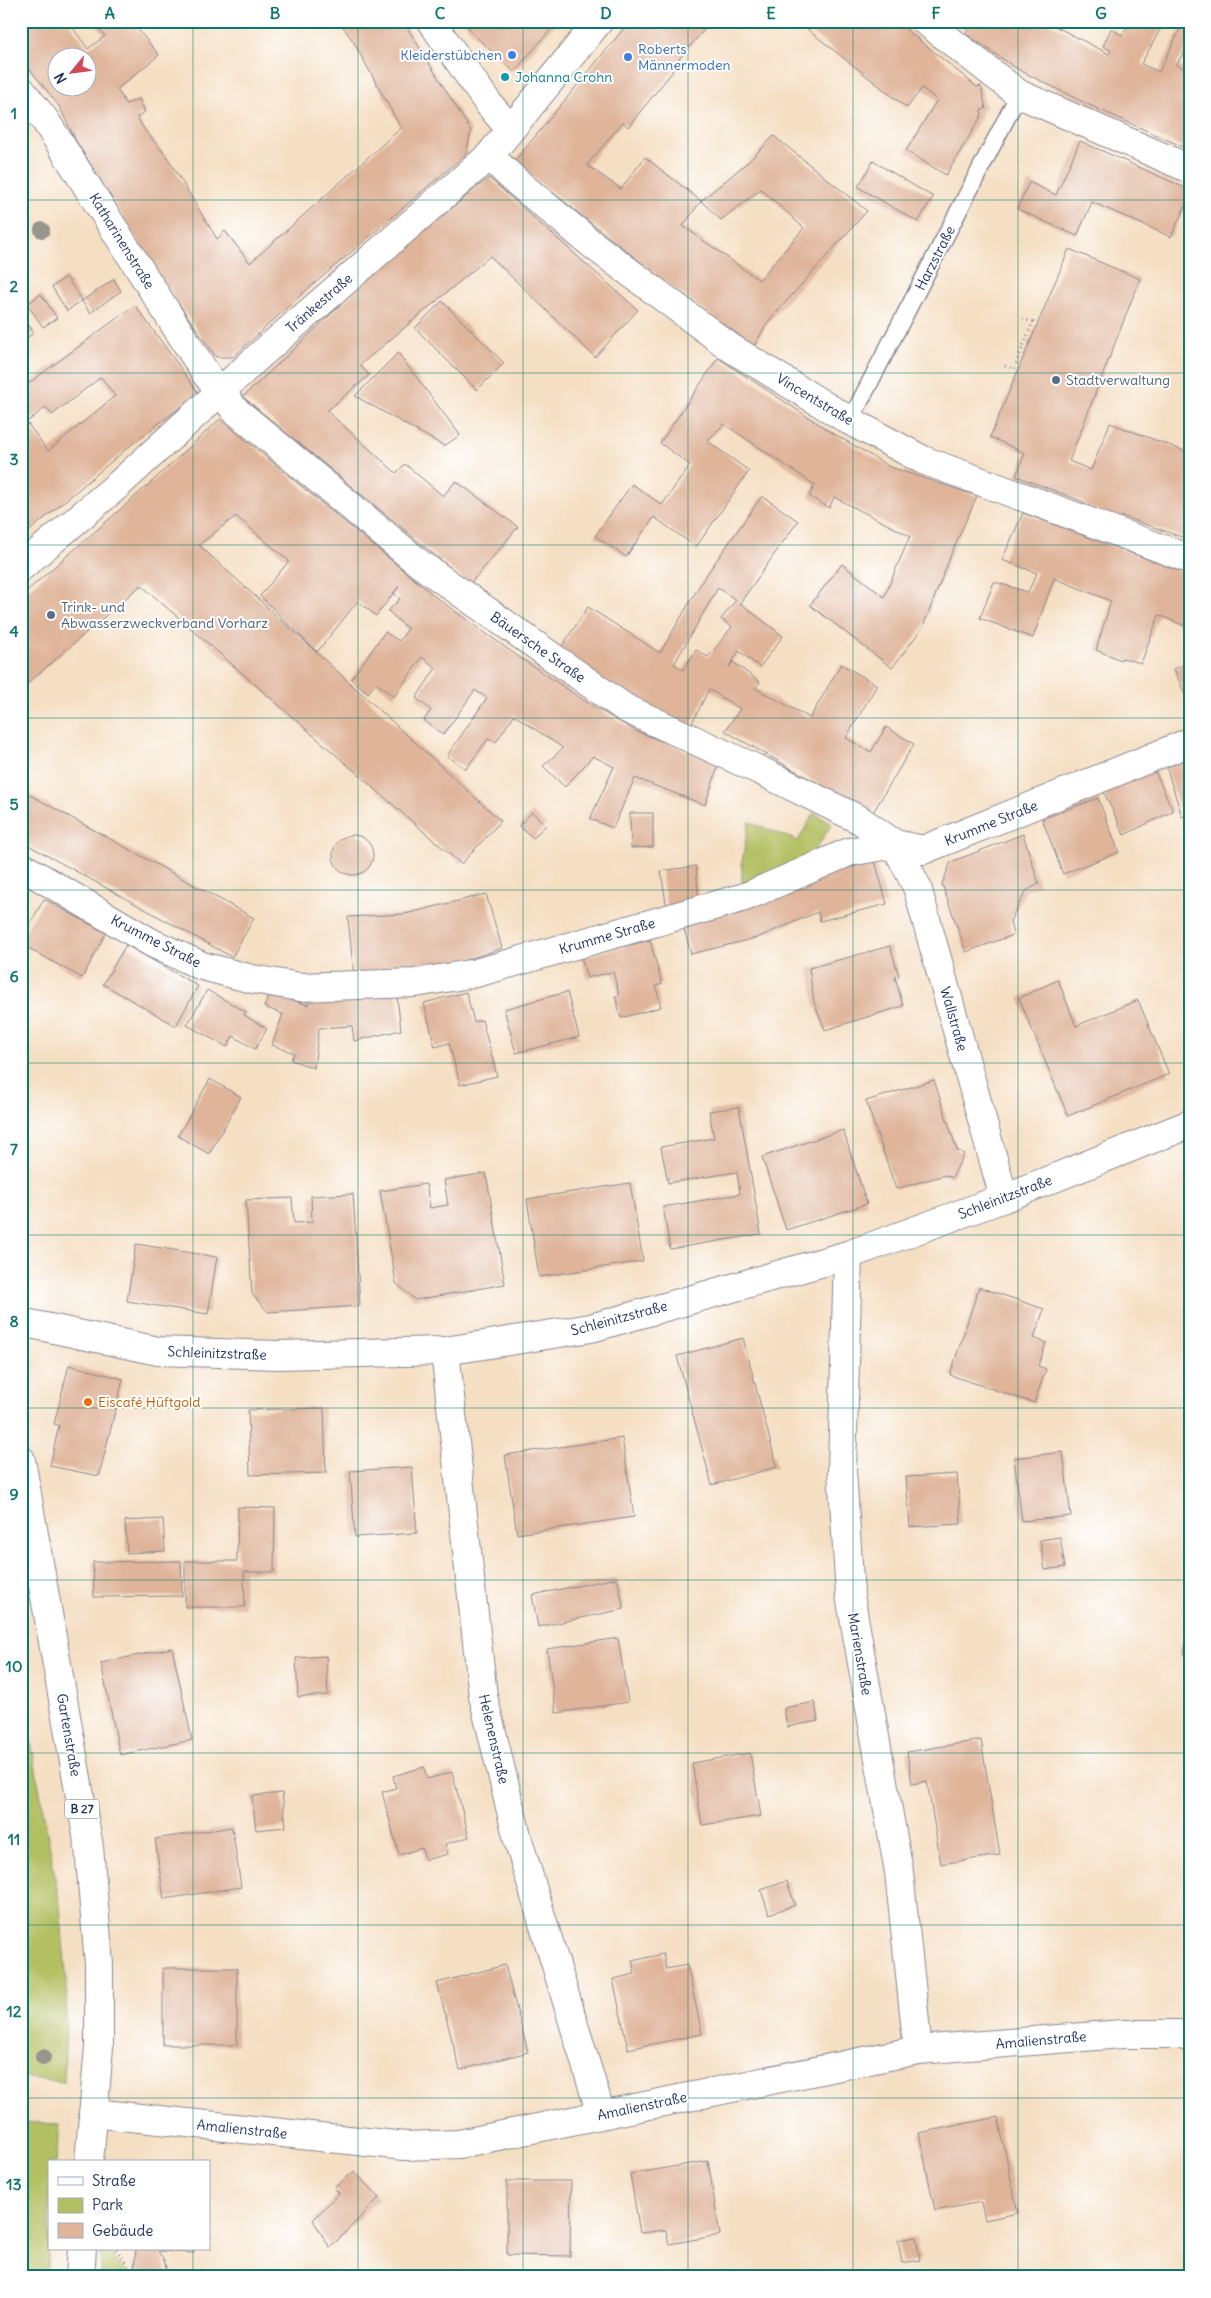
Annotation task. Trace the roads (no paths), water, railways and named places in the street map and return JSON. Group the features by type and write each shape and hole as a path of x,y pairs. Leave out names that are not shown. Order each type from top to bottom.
{"street":[{"path":"432,21 488,103 510,129"},
{"name":"Tränkestraße","path":"21,567 119,484 295,324 489,156 598,21"},
{"path":"925,21 1019,94 1190,170"},
{"name":"Katharinenstraße","path":"21,90 45,120 220,393"},
{"name":"Vincentstraße","path":"489,156 593,246 732,348 850,421 923,460 1190,559"},
{"name":"Bäuersche Straße","path":"220,393 235,410 420,564 625,708 761,771 860,820 895,844"},
{"name":"Krumme Straße","path":"21,866 152,943 202,966 252,979 300,987 415,983 476,973 745,897 849,852 895,844 923,850 1190,742"},
{"name":"Wallstraße","path":"895,844 917,887 1004,1198"},
{"name":"Schleinitzstraße","path":"21,1322 158,1351 277,1355 445,1351 591,1328 848,1255 1004,1198 1190,1124"},
{"name":"Marienstraße","path":"848,1255 842,1470 850,1594 898,1872 918,2050"},
{"name":"Helenenstraße","path":"445,1351 483,1696 518,1840 601,2114"},
{"name":"Gartenstraße","path":"21,1460 89,1847 99,1964 99,2047 90,2160"},
{"name":"Amalienstraße","path":"94,2113 406,2146 459,2144 918,2050 1122,2034 1180,2034 1190,2038"},
{"path":"80,2277 82,2250"}],"lane":[{"name":"Harzstraße","path":"850,421 1019,94"}],"place":[{"name":"Kleiderstübchen","path":"512,55"},
{"name":"Roberts Männermoden","path":"628,57"},
{"name":"Johanna Crohn","path":"505,77"},
{"name":"Stadtverwaltung","path":"1056,380"},
{"name":"Trink- und Abwasserzweckverband Vorharz","path":"51,615"},
{"name":"Eiscafé Hüftgold","path":"88,1402"}]}
